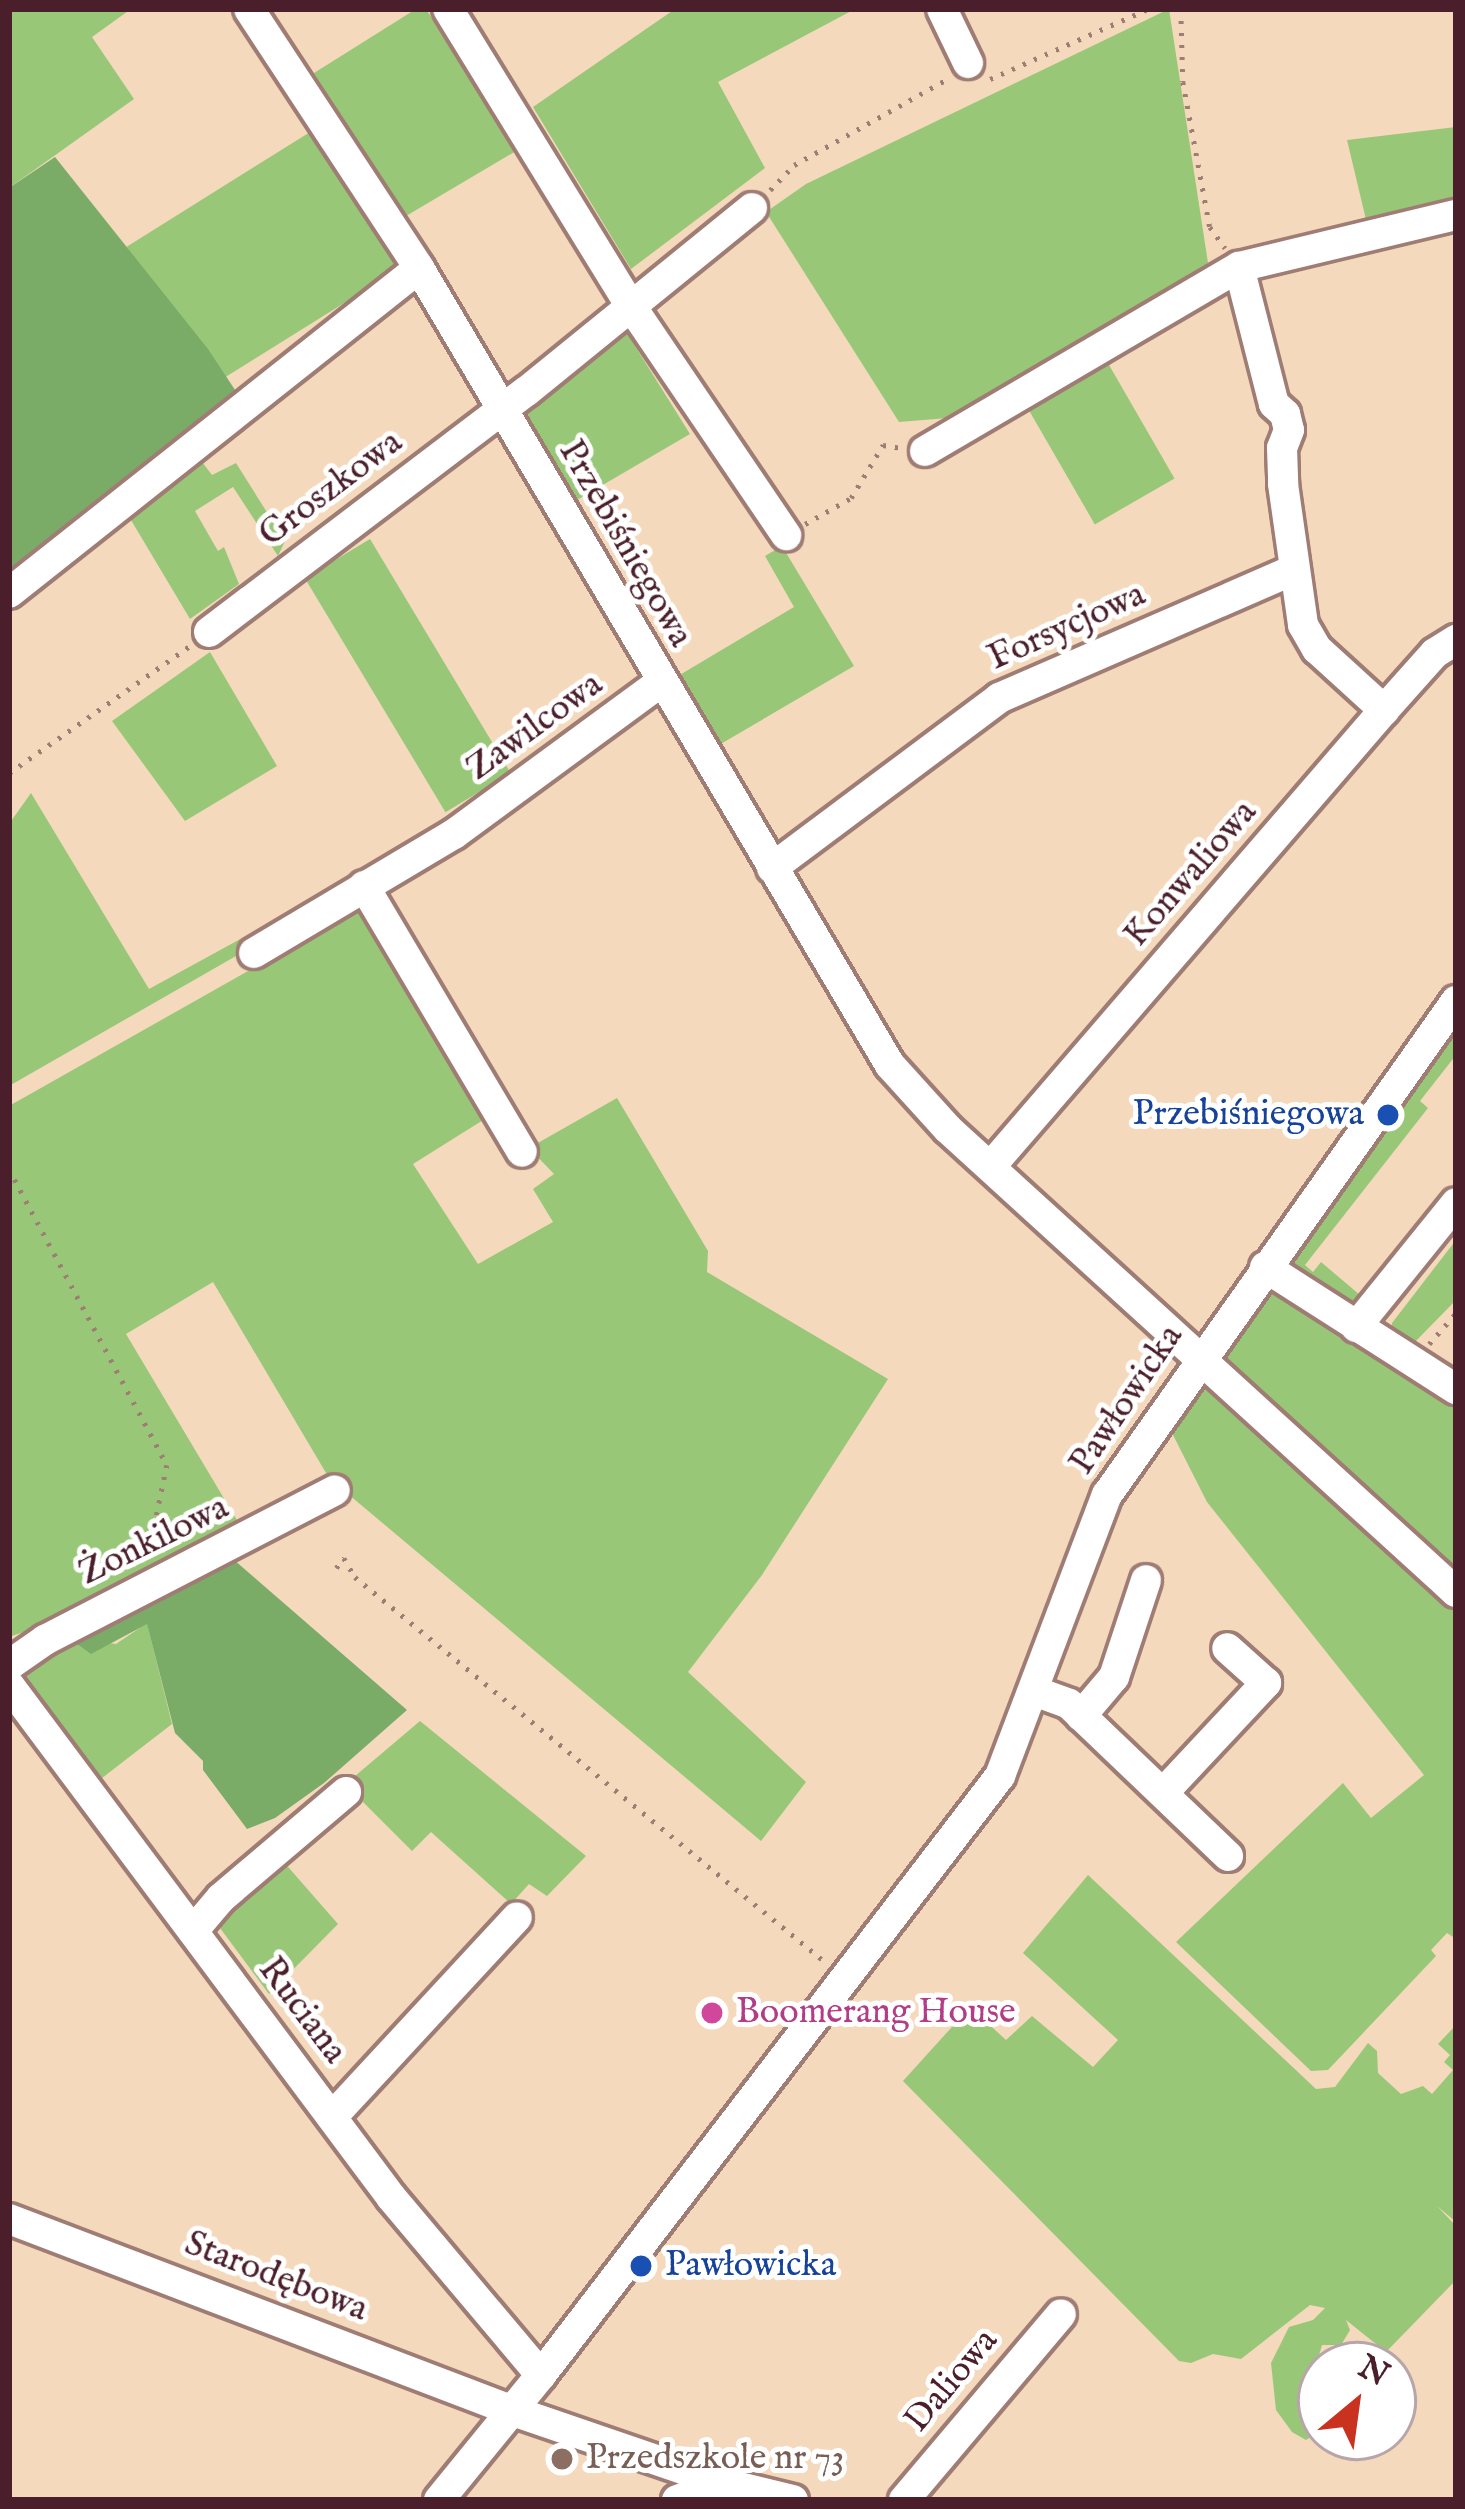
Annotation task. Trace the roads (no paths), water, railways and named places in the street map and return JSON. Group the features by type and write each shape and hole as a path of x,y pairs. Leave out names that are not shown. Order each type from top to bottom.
{"street":[{"name":"Przebiśniegowa","path":"249,9 418,268 890,1065 991,1166 1456,1592"},
{"path":"448,9 631,307 786,535"},
{"path":"942,9 968,63"},
{"name":"Groszkowa","path":"209,632 501,409 752,208"},
{"path":"925,451 1239,267 1456,215"},
{"path":"1239,267 1274,404 1285,413 1289,430 1282,448 1303,625 1317,650 1384,710"},
{"path":"9,593 418,268"},
{"name":"Forsycjowa","path":"772,868 999,698 1294,570"},
{"name":"Konwaliowa","path":"991,1166 1435,652 1456,640"},
{"name":"Zawilcowa","path":"254,953 454,834 661,682"},
{"path":"364,886 522,1152"},
{"name":"Pawłowicka","path":"439,2500 541,2375 1000,1776 1107,1495 1456,1001"},
{"path":"1356,1327 1456,1203"},
{"path":"1265,1268 1456,1389"},
{"name":"Żonkilowa","path":"9,1665 123,1599 335,1490"},
{"path":"1081,1716 1114,1677 1146,1580"},
{"path":"1162,1793 1266,1683 1227,1648"},
{"path":"1034,1691 1069,1704 1228,1856"},
{"name":"Ruciana","path":"14,1702 193,1930 454,2278 541,2375"},
{"path":"193,1930 221,1898 346,1792"},
{"path":"332,2117 517,1917"},
{"name":"Starodębowa","path":"9,2219 513,2411"},
{"name":"Daliowa","path":"904,2500 1061,2314"},
{"path":"513,2411 723,2483 794,2500"},
{"path":"677,2500 723,2483"}],"place":[{"name":"Przebiśniegowa","path":"1388,1115"},
{"name":"Boomerang House","path":"712,2013"},
{"name":"Pawłowicka","path":"641,2266"},
{"name":"Przedszkole nr 73","path":"562,2459"}]}
